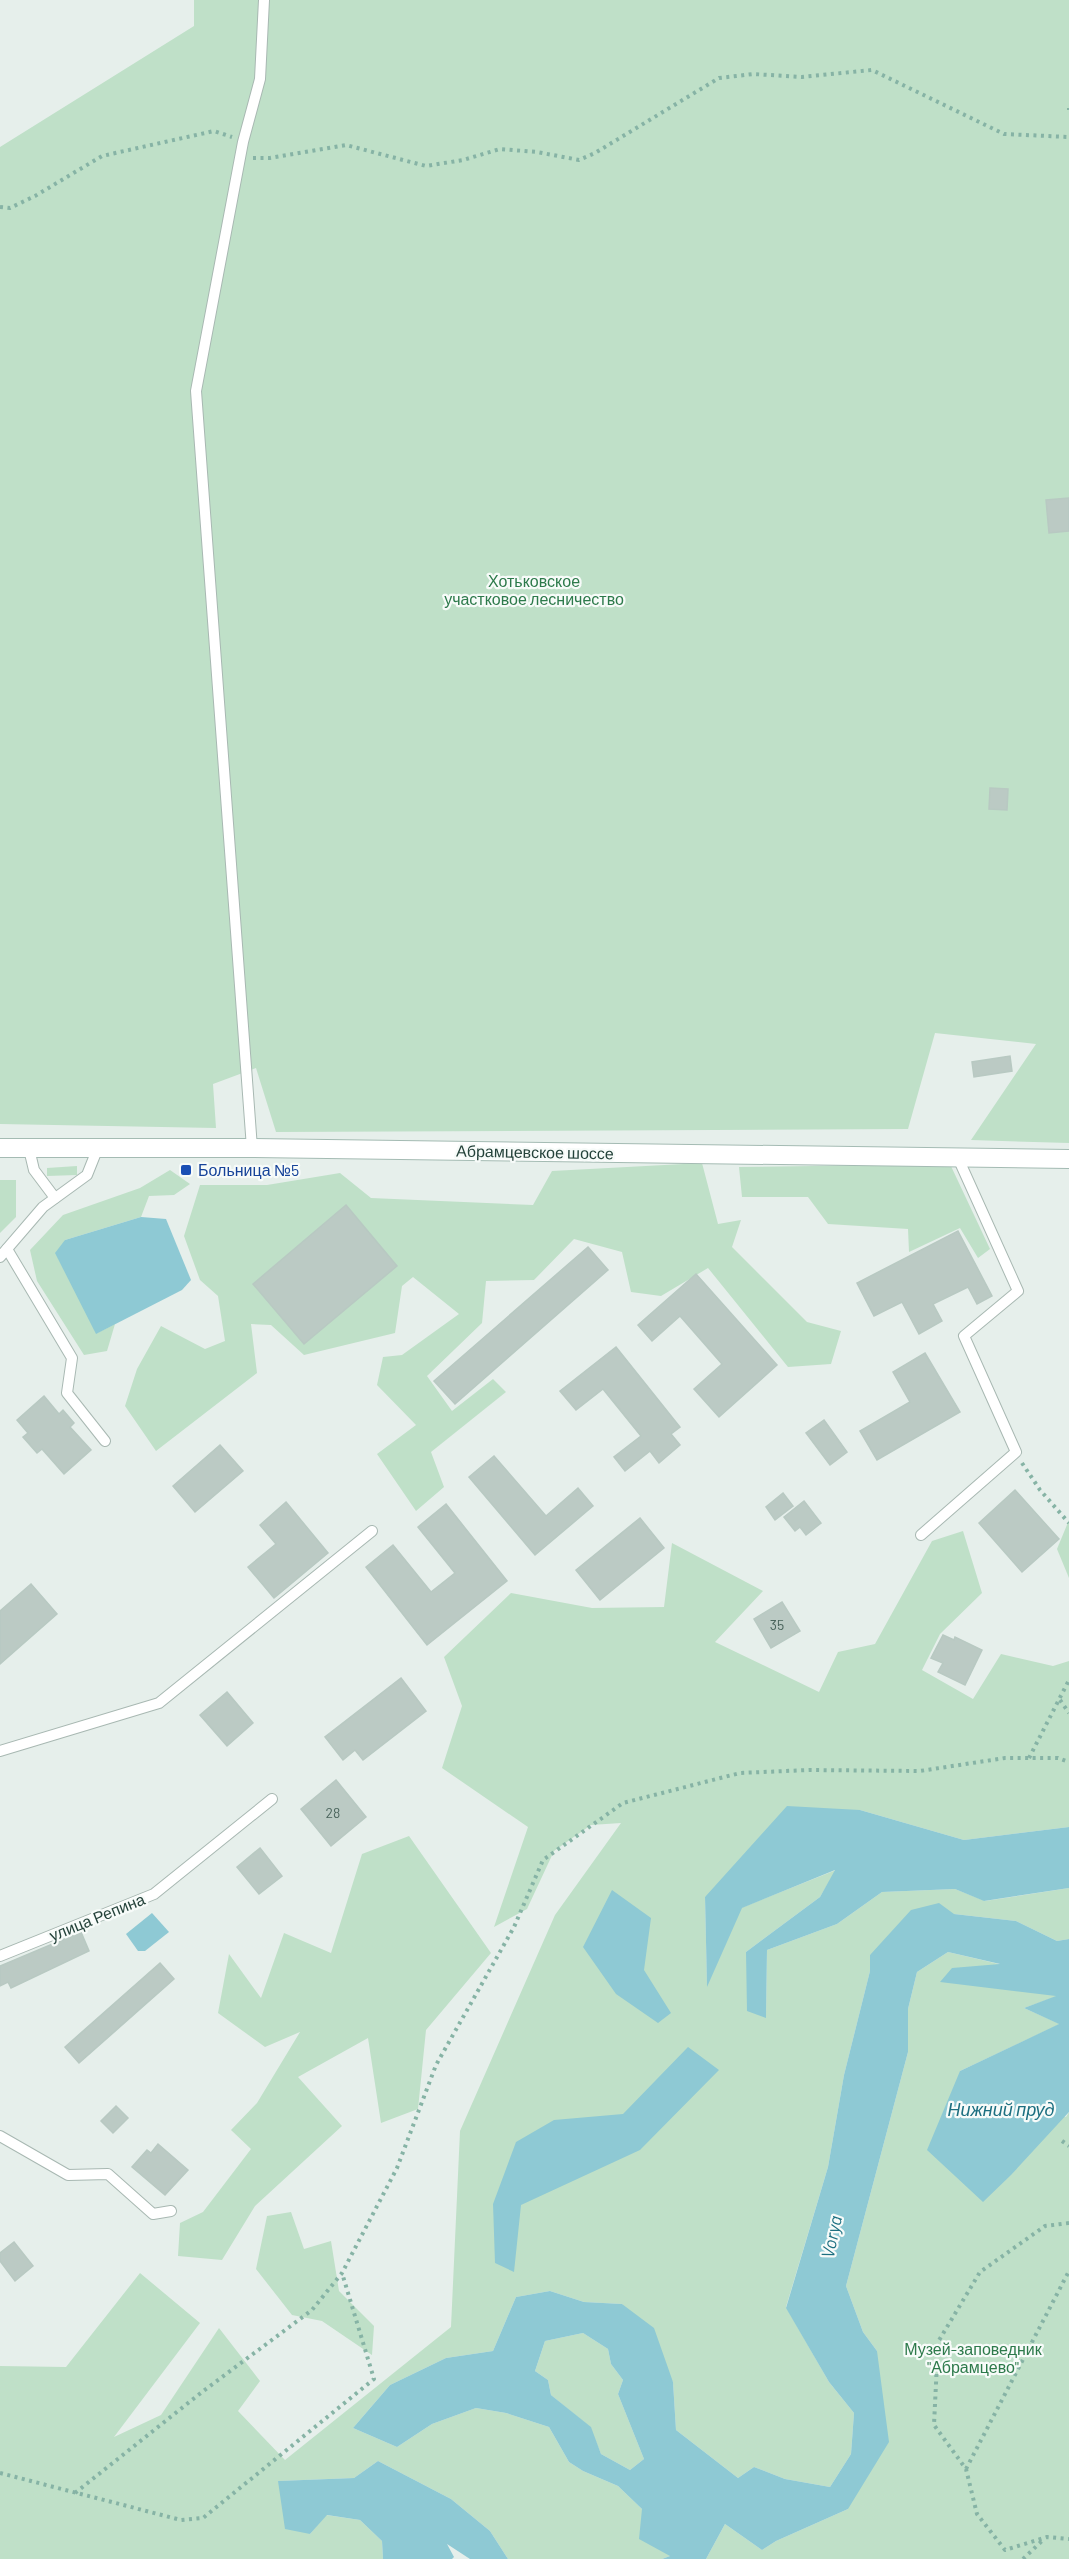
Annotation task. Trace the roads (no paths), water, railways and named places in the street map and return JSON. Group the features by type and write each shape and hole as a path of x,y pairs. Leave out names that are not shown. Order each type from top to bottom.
{"street":[{"name":"Абрамцевское шоссе","path":"0,1148 97,1150 252,1148 1069,1160"}],"lane":[{"path":"252,1148 196,391 243,142 260,79 264,0"},
{"path":"29,1149 34,1170 55,1198"},
{"path":"97,1150 87,1175 43,1207 4,1253 72,1358 67,1393 105,1441"},
{"path":"921,1535 1016,1452 964,1336 1018,1291 958,1158"},
{"path":"0,1751 159,1703 372,1531"},
{"name":"улица Репина","path":"0,1956 154,1894 272,1799"},
{"path":"0,2136 68,2175 108,2174 153,2214 171,2211"}],"water":[{"path":"141,1217 166,1219 191,1280 182,1290 96,1334 55,1253 65,1240"},
{"path":"787,1806 860,1810 964,1840 1069,1827 1069,1888 984,1901 955,1889 882,1892 837,1924 767,1950 766,2018 747,2011 746,1952 820,1897 835,1870 742,1908 707,1987 705,1897"},
{"path":"612,1890 651,1918 644,1970 671,2013 658,2023 616,1994 583,1947"},
{"name":"Нижний пруд","path":"939,1903 954,1914 1016,1921 1057,1941 1069,1939 1069,2112 983,2202 927,2150 960,2071 1059,2024 1024,2008 1056,1996 940,1982 952,1968 1000,1964 948,1952 917,1972 908,2009 908,2052 846,2286 863,2332 877,2351 889,2442 848,2509 776,2541 762,2550 725,2524 706,2559 662,2559 670,2556 639,2539 642,2509 618,2486 583,2471 569,2462 549,2427 506,2413 476,2408 432,2424 397,2447 353,2428 390,2385 446,2358 493,2351 516,2297 550,2291 584,2302 622,2304 654,2328 673,2382 676,2430 738,2478 754,2467 785,2479 830,2487 851,2454 854,2413 829,2382 786,2308 828,2167 844,2075 870,1971 870,1955 911,1910","holes":["583,2333 608,2349 611,2364 623,2380 618,2394 644,2459 630,2470 601,2454 591,2427 551,2395 548,2380 535,2371 545,2341"]},
{"path":"152,1913 169,1932 145,1951 138,1951 126,1934"},
{"path":"688,2047 719,2070 640,2150 521,2205 514,2272 495,2263 493,2204 516,2142 554,2120 623,2114"},
{"path":"378,2461 451,2499 490,2531 508,2559 470,2559 447,2544 454,2557 452,2559 383,2559 382,2541 360,2520 327,2515 310,2534 285,2529 278,2481 354,2478"}],"place":[{"name":"Больница №5","path":"186,1170"}],"park label":[{"name":"Хотьковское участковое лесничество","path":"534,590"},
{"name":"Музей-заповедник \"Абрамцево\"","path":"973,2358"}],"water label":[{"name":"Vorya","path":"832,2237"}]}
